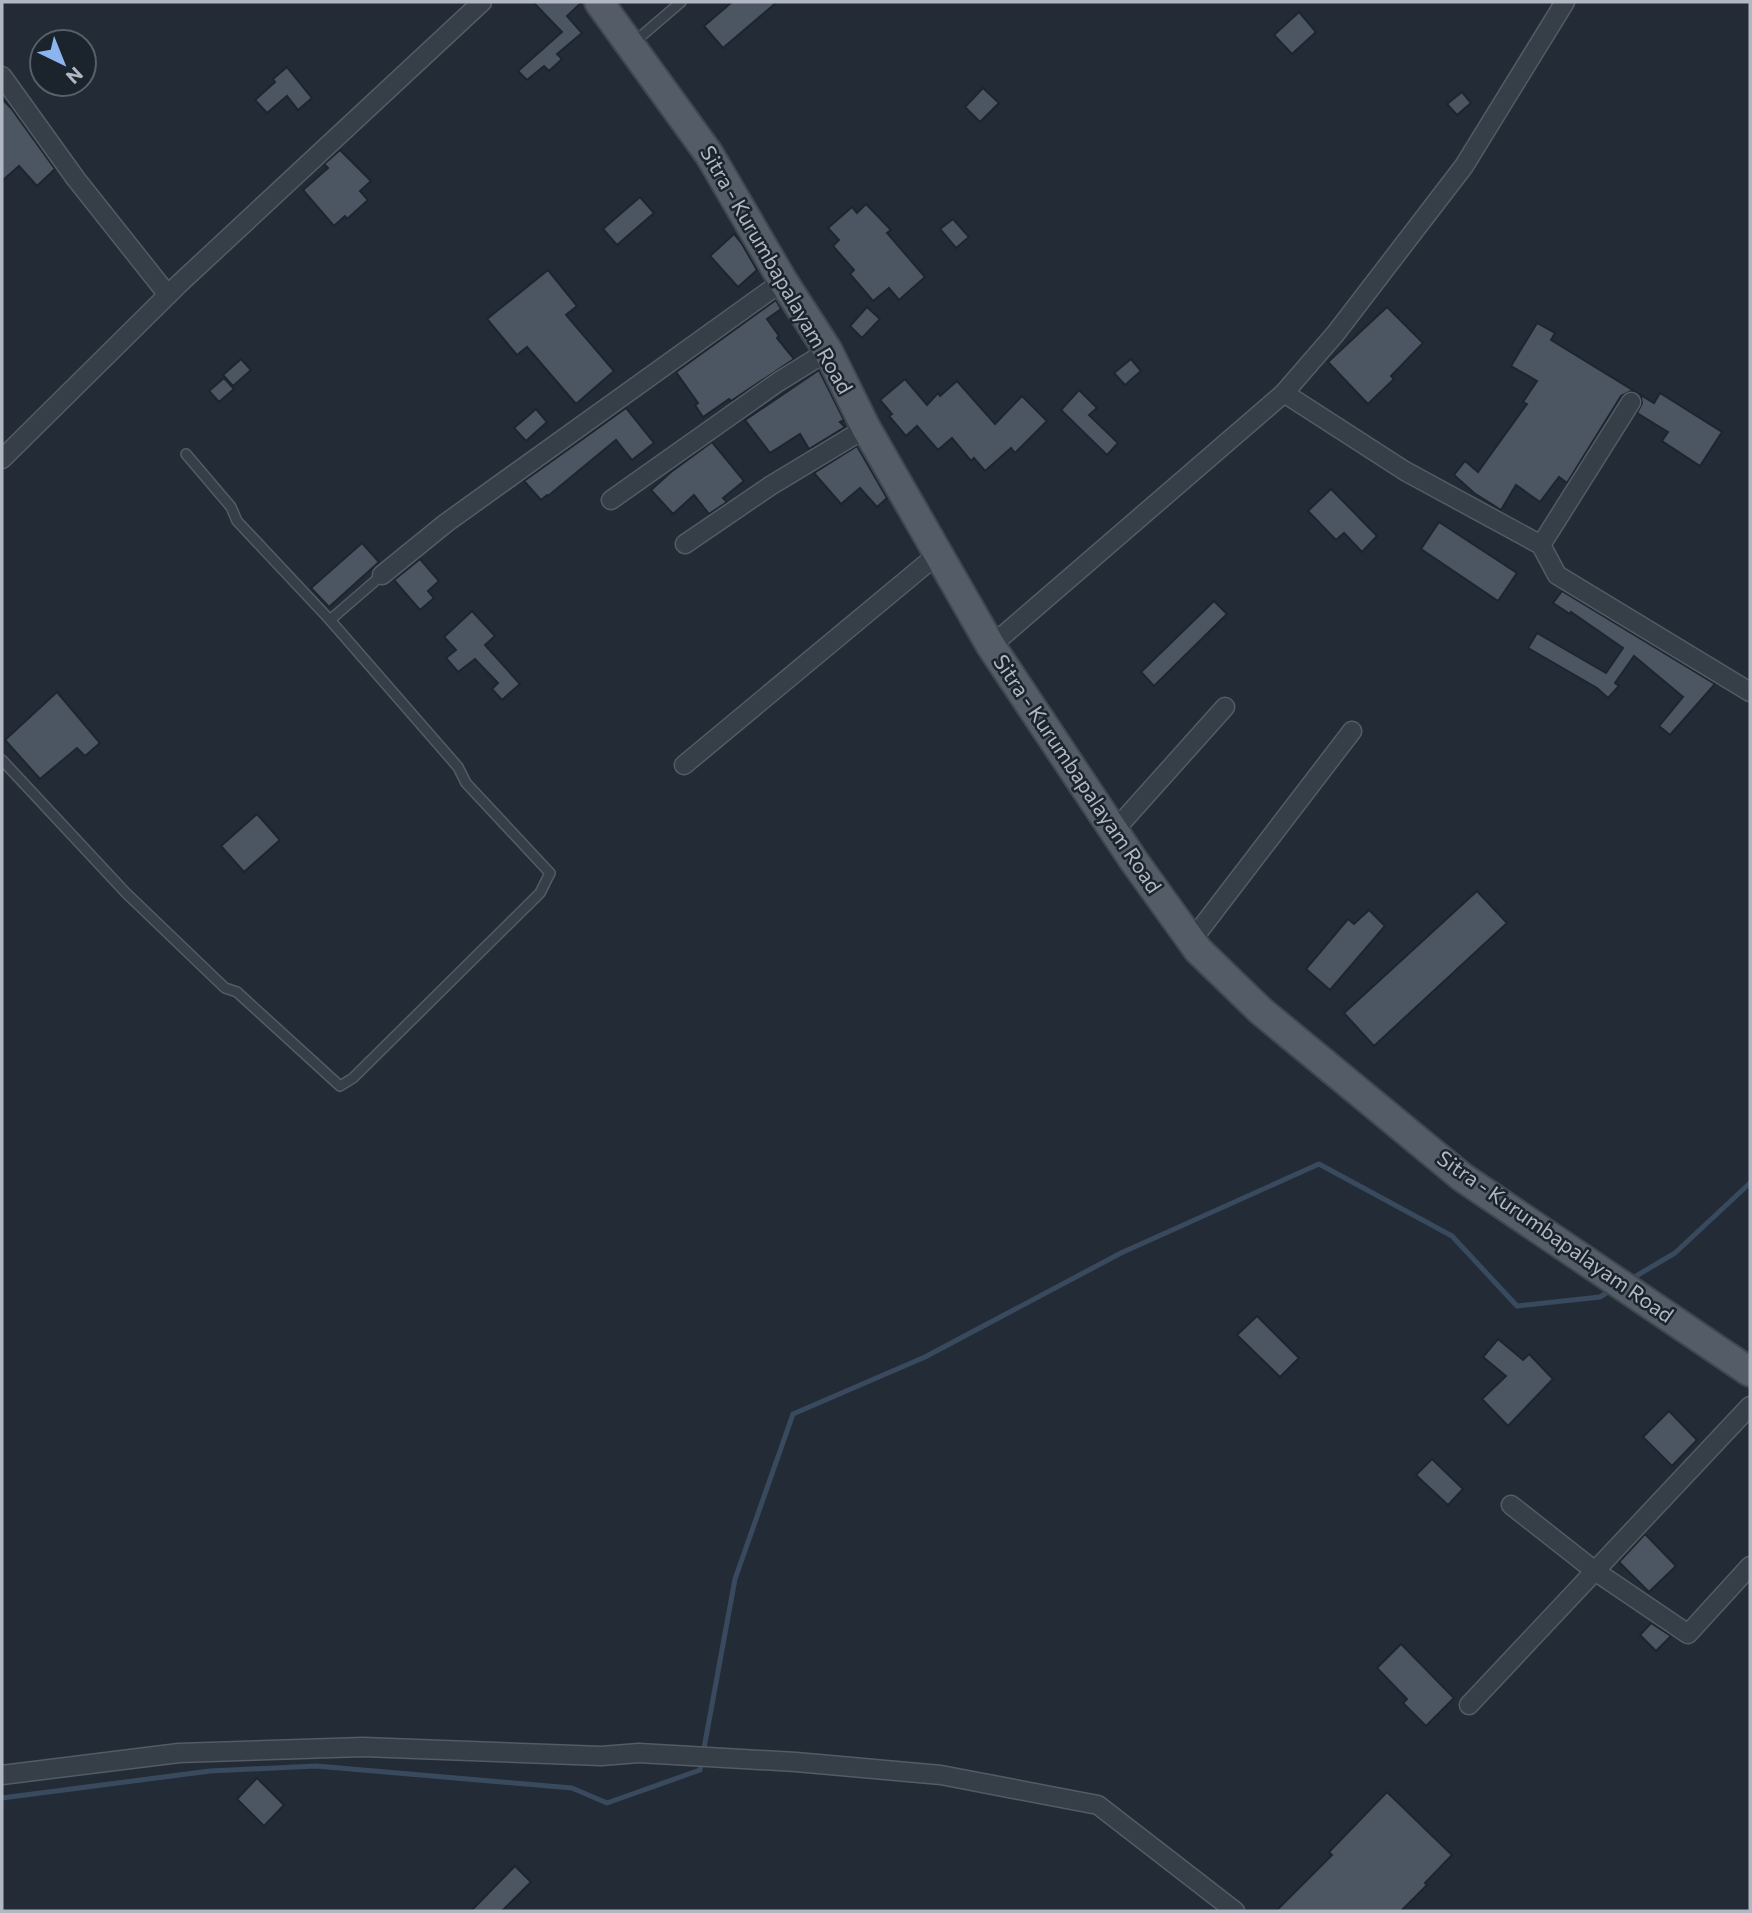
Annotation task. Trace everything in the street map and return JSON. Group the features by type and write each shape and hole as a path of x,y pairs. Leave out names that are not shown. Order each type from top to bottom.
{"main road":[{"name":"Sitra - Kurumbapalayam Road","path":"599,2 709,154 783,281 828,351 866,428 991,646 1114,831 1198,950 1261,1011 1462,1177 1750,1372"}],"street":[{"path":"2,459 168,295 482,2"},
{"path":"991,646 1284,393 1336,333 1464,166 1565,2"},
{"path":"2,76 76,179 168,295"},
{"path":"382,575 446,523 783,281"},
{"path":"611,500 778,382 828,351"},
{"path":"1284,393 1405,471 1541,545 1557,575 1750,692"},
{"path":"1541,545 1631,402"},
{"path":"685,544 769,486 866,428"},
{"path":"684,765 938,554"},
{"path":"1114,831 1225,706"},
{"path":"1192,940 1352,731"},
{"path":"1469,1705 1750,1406"},
{"path":"1511,1505 1595,1571 1688,1634 1750,1566"},
{"path":"2,1775 179,1753 363,1747 601,1756 639,1753 796,1762 941,1775 1098,1805 1235,1911"}],"lane":[{"path":"631,45 681,2"},
{"path":"2,760 136,903 225,988 237,992 340,1086 353,1078 540,893 550,873 466,783 458,767 330,620 237,521 231,508 186,454"},
{"path":"330,620 382,575"}],"building":[{"path":"533,2 582,2 567,16 582,33 557,54 562,59 549,71 544,66 527,80 518,71 562,32"},
{"path":"732,2 777,2 723,48 704,26"},
{"path":"1299,12 1316,32 1292,54 1274,35"},
{"path":"287,67 312,98 298,110 287,96 267,113 255,100"},
{"path":"983,88 999,103 980,122 965,107"},
{"path":"1462,92 1471,103 1457,115 1447,104"},
{"path":"2,99 55,169 37,186 19,166 2,181"},
{"path":"340,150 371,181 360,191 368,200 347,219 345,216 334,226 303,190 328,168 324,164"},
{"path":"640,197 654,213 617,245 603,229"},
{"path":"866,204 891,230 887,233 925,277 899,300 889,288 873,301 850,274 854,270 833,246 839,240 828,228 852,207 857,213"},
{"path":"953,219 969,237 956,248 940,229"},
{"path":"734,234 757,270 738,287 710,256"},
{"path":"548,270 577,306 566,315 614,371 576,404 527,347 517,355 487,319"},
{"path":"776,300 781,309 767,319 779,336 777,338 794,359 703,417 695,405 698,403 676,372"},
{"path":"867,307 880,319 862,338 850,326"},
{"path":"1387,307 1423,343 1391,376 1394,379 1368,404 1328,362"},
{"path":"1537,323 1555,333 1551,340 1654,403 1660,393 1722,432 1700,466 1662,441 1668,432 1637,413 1642,403 1641,397 1631,391 1621,396 1567,483 1559,477 1540,502 1516,485 1501,510 1474,493 1454,475 1465,461 1478,472 1527,404 1523,402 1537,381 1511,366"},
{"path":"241,359 251,370 233,386 223,375"},
{"path":"1131,359 1141,371 1125,385 1114,373"},
{"path":"819,370 844,420 840,422 845,427 809,449 800,434 770,453 745,420"},
{"path":"224,378 234,389 219,402 209,391"},
{"path":"905,379 927,405 938,393 940,396 957,381 995,424 1022,396 1047,421 1015,453 1011,448 985,471 974,458 971,461 952,438 938,450 917,426 906,436 880,400"},
{"path":"1079,390 1097,408 1089,415 1118,443 1107,455 1061,410"},
{"path":"626,408 654,443 632,460 616,440 541,500 524,481"},
{"path":"536,409 547,422 526,441 514,428"},
{"path":"712,442 744,481 723,498 727,502 709,514 694,495 673,514 651,490"},
{"path":"857,446 887,498 877,507 860,488 841,504 814,473"},
{"path":"1331,489 1377,536 1362,552 1344,533 1336,540 1308,511"},
{"path":"1439,522 1517,573 1498,601 1421,549"},
{"path":"362,543 379,562 329,607 311,588"},
{"path":"420,559 439,581 428,591 434,598 420,610 394,580"},
{"path":"1562,591 1715,684 1670,735 1659,726 1683,697 1634,656 1615,683 1619,686 1608,698 1597,688 1528,648 1537,633 1606,673 1623,648 1571,612 1570,614 1553,603"},
{"path":"1214,601 1227,614 1154,686 1141,672"},
{"path":"472,611 495,636 485,645 520,684 502,700 492,689 498,683 475,659 458,672 446,658 456,650 444,637"},
{"path":"57,692 100,743 85,756 77,748 40,779 5,740"},
{"path":"257,814 280,840 244,872 221,846"},
{"path":"1477,891 1507,923 1374,1046 1344,1013"},
{"path":"1369,910 1385,926 1330,990 1306,969 1348,919 1354,924"},
{"path":"1257,1316 1299,1358 1280,1377 1237,1335"},
{"path":"1498,1339 1523,1360 1529,1354 1553,1379 1508,1426 1482,1399 1506,1376 1483,1357"},
{"path":"1669,1411 1697,1440 1672,1466 1643,1437"},
{"path":"1432,1459 1463,1489 1448,1505 1416,1475"},
{"path":"1645,1534 1676,1566 1649,1592 1619,1562"},
{"path":"1651,1623 1671,1636 1656,1651 1640,1635"},
{"path":"1401,1644 1454,1698 1426,1726 1403,1703 1407,1699 1377,1668"},
{"path":"257,1778 284,1805 264,1826 237,1799"},
{"path":"1387,1792 1452,1855 1425,1883 1427,1885 1401,1911 1276,1911 1332,1855 1329,1852"},
{"path":"515,1866 531,1882 502,1911 471,1911"}],"waterway":[{"path":"2,1798 210,1771 316,1766 572,1788 607,1803 700,1770 735,1579 793,1414 925,1357 1121,1253 1319,1164 1452,1236 1517,1306 1600,1297 1613,1289"},
{"path":"1631,1279 1675,1253 1750,1183"}]}
